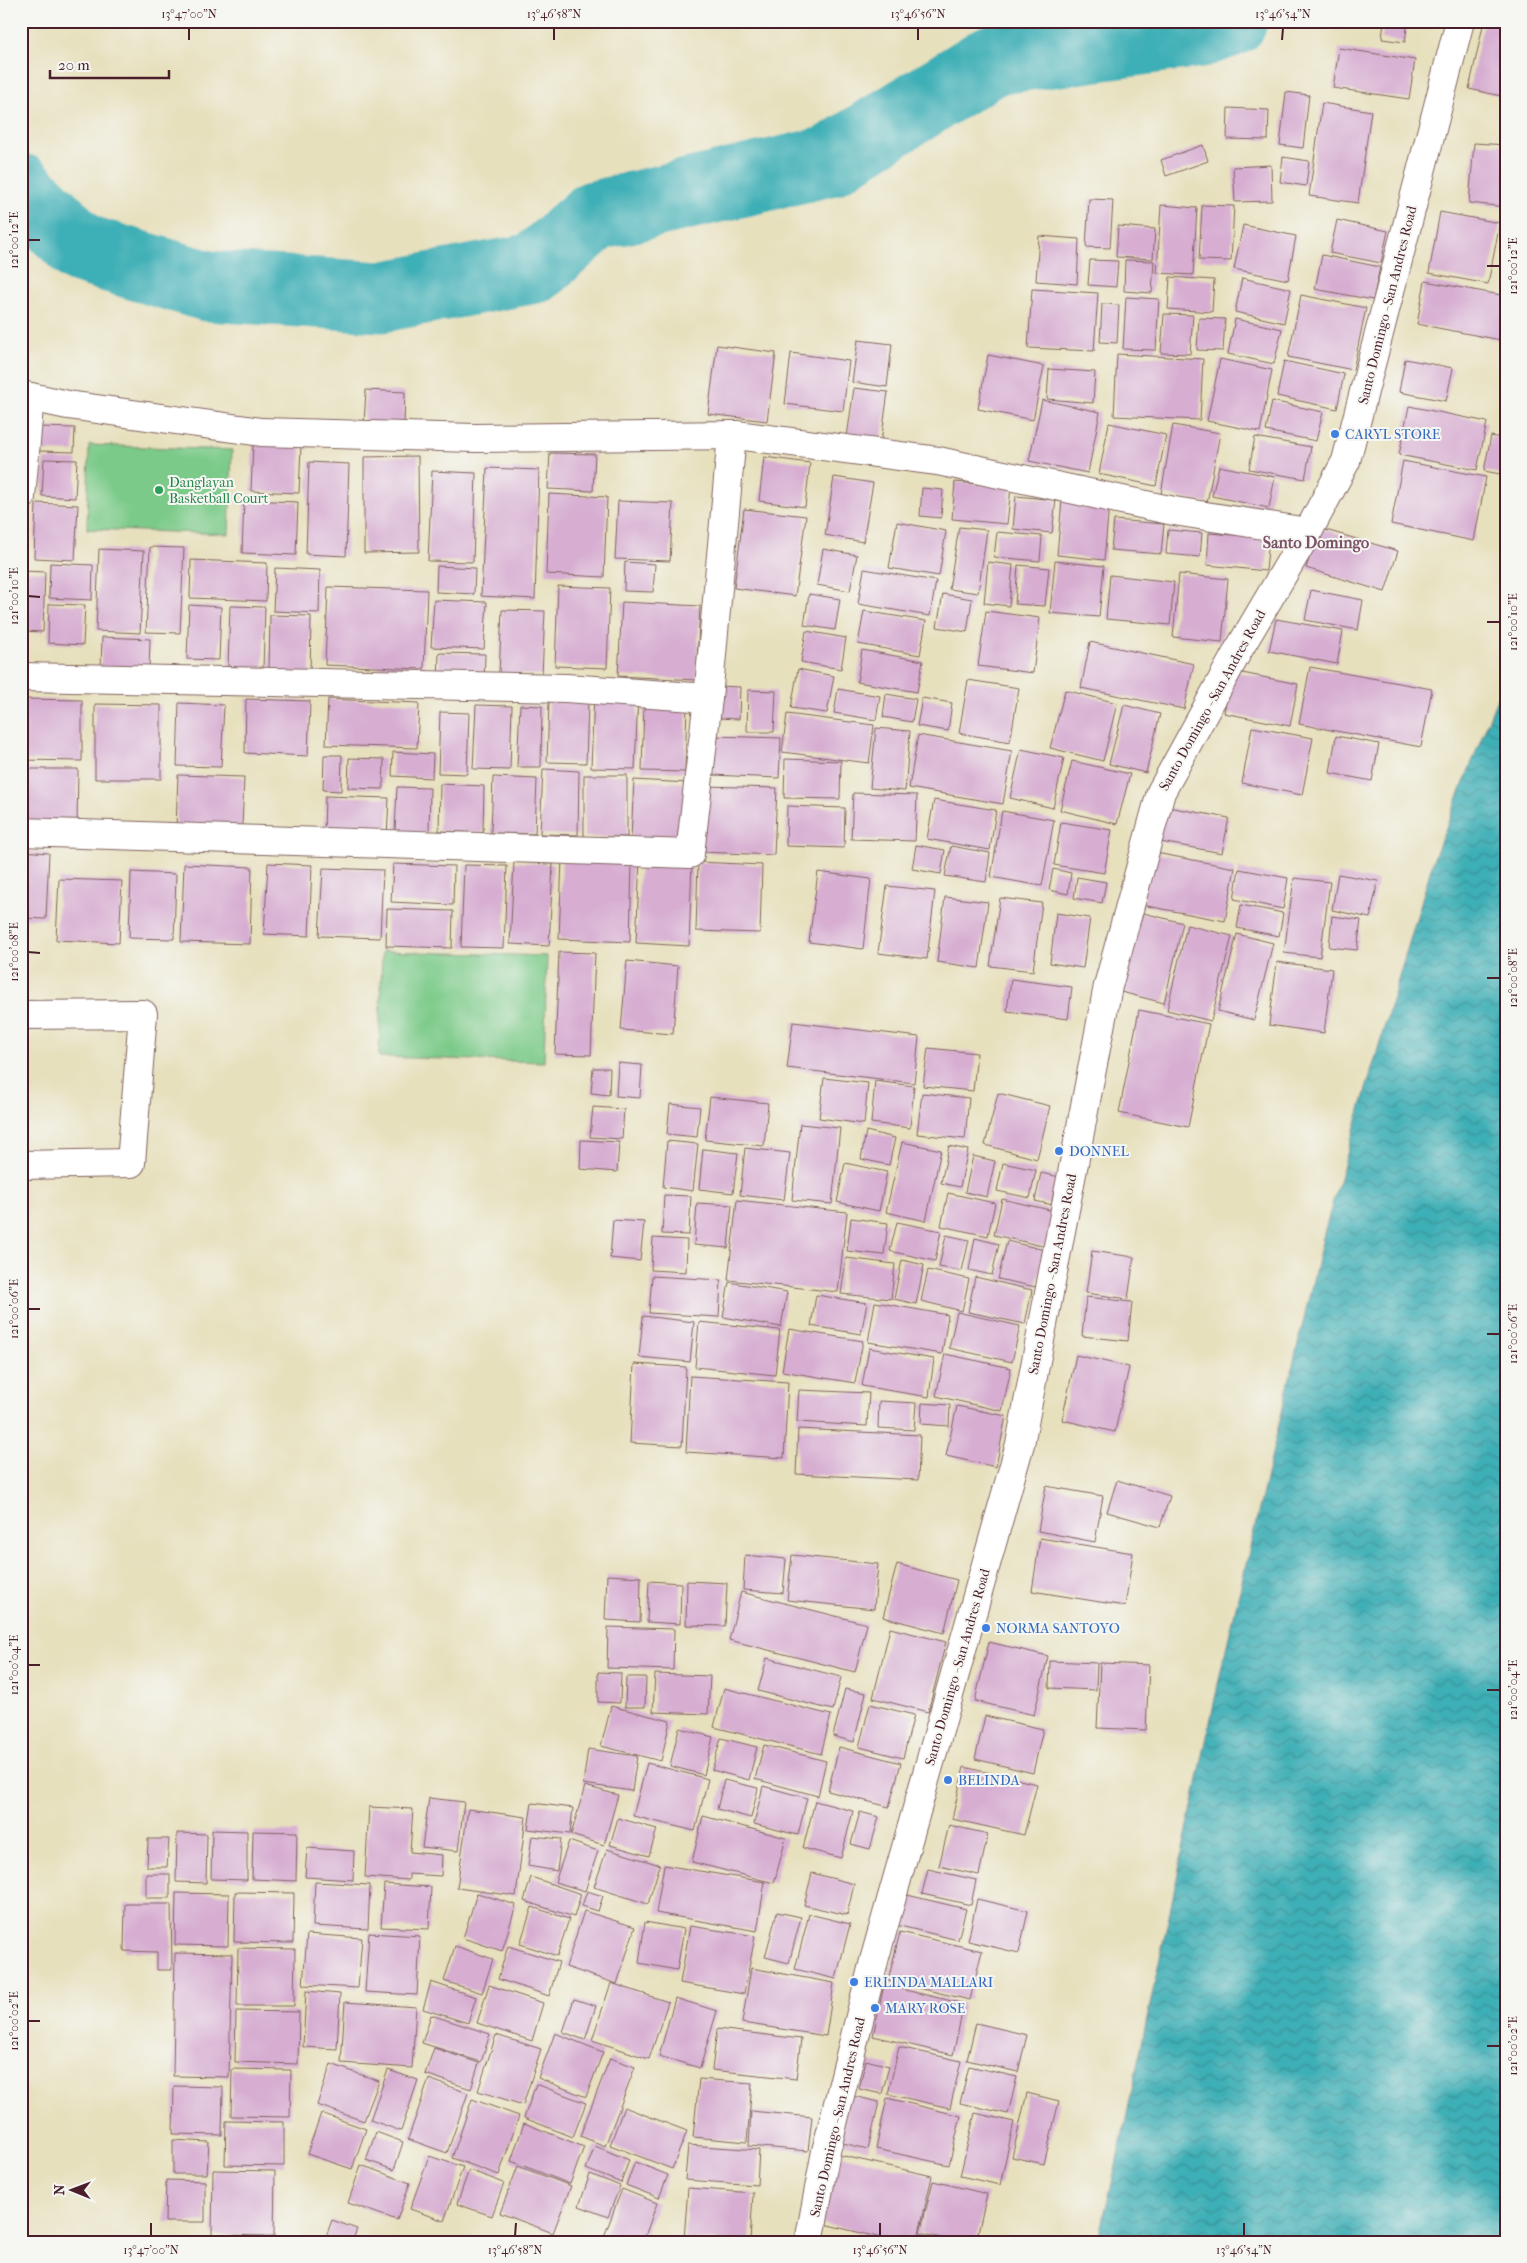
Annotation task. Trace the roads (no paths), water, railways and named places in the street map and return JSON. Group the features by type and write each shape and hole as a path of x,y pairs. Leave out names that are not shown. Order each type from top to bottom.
{"street":[{"name":"Santo Domingo - San Andres Road","path":"809,2242 826,2151 875,1957 1020,1444 1108,986 1161,792 1239,649 1308,532 1346,462 1460,21"},
{"path":"21,497 26,396 68,405 261,432 475,438 732,435 938,461 1174,511 1308,532"},
{"path":"21,832 690,854 708,698 732,435"},
{"path":"21,677 566,688 708,698"},
{"path":"21,1015 143,1014 131,1163 21,1165"}],"water":[{"path":"1506,676 1506,2242 1097,2242 1113,2179 1222,1666 1325,1229 1434,858"}],"waterway":[{"path":"21,189 82,249 207,286 381,297 535,268 594,216 829,161 992,60 1201,32 1232,21"}],"place":[{"name":"CARYL STORE","path":"1335,434"},
{"name":"Danglayan Basketball Court","path":"159,490"},
{"name":"DONNEL","path":"1059,1151"},
{"name":"NORMA SANTOYO","path":"986,1628"},
{"name":"BELINDA","path":"948,1780"},
{"name":"ERLINDA MALLARI","path":"854,1982"},
{"name":"MARY ROSE","path":"875,2008"}],"district":[{"name":"Santo Domingo","path":"1316,542"}]}
